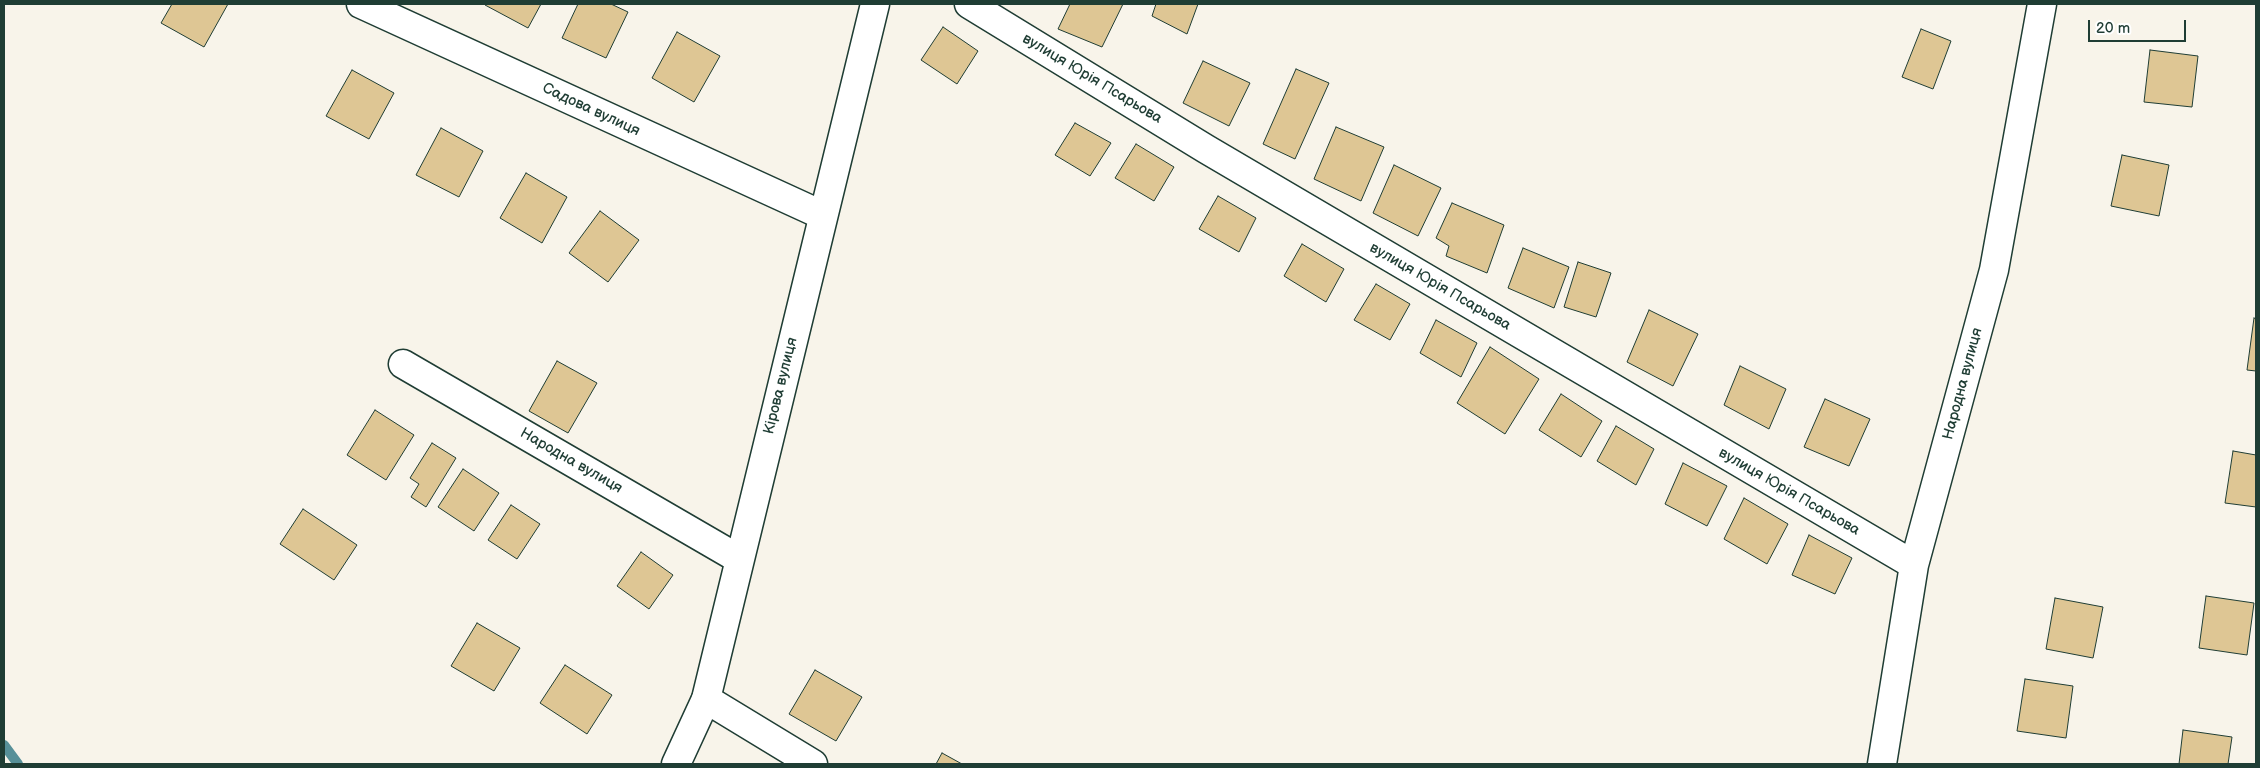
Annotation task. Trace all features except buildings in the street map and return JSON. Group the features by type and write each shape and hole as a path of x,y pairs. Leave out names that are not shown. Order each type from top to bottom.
{"street":[{"name":"Садова вулиця","path":"360,4 822,216"},
{"name":"Кірова вулиця","path":"676,764 706,699 875,4"},
{"name":"вулиця Юрія Псарьова","path":"969,4 1206,149 1914,565"},
{"name":"Народна вулиця","path":"1882,764 1914,565 1994,270 2042,4"},
{"name":"Народна вулиця","path":"403,364 739,559"},
{"path":"706,699 813,764"}],"waterway":[{"path":"4,745 18,764"}]}
